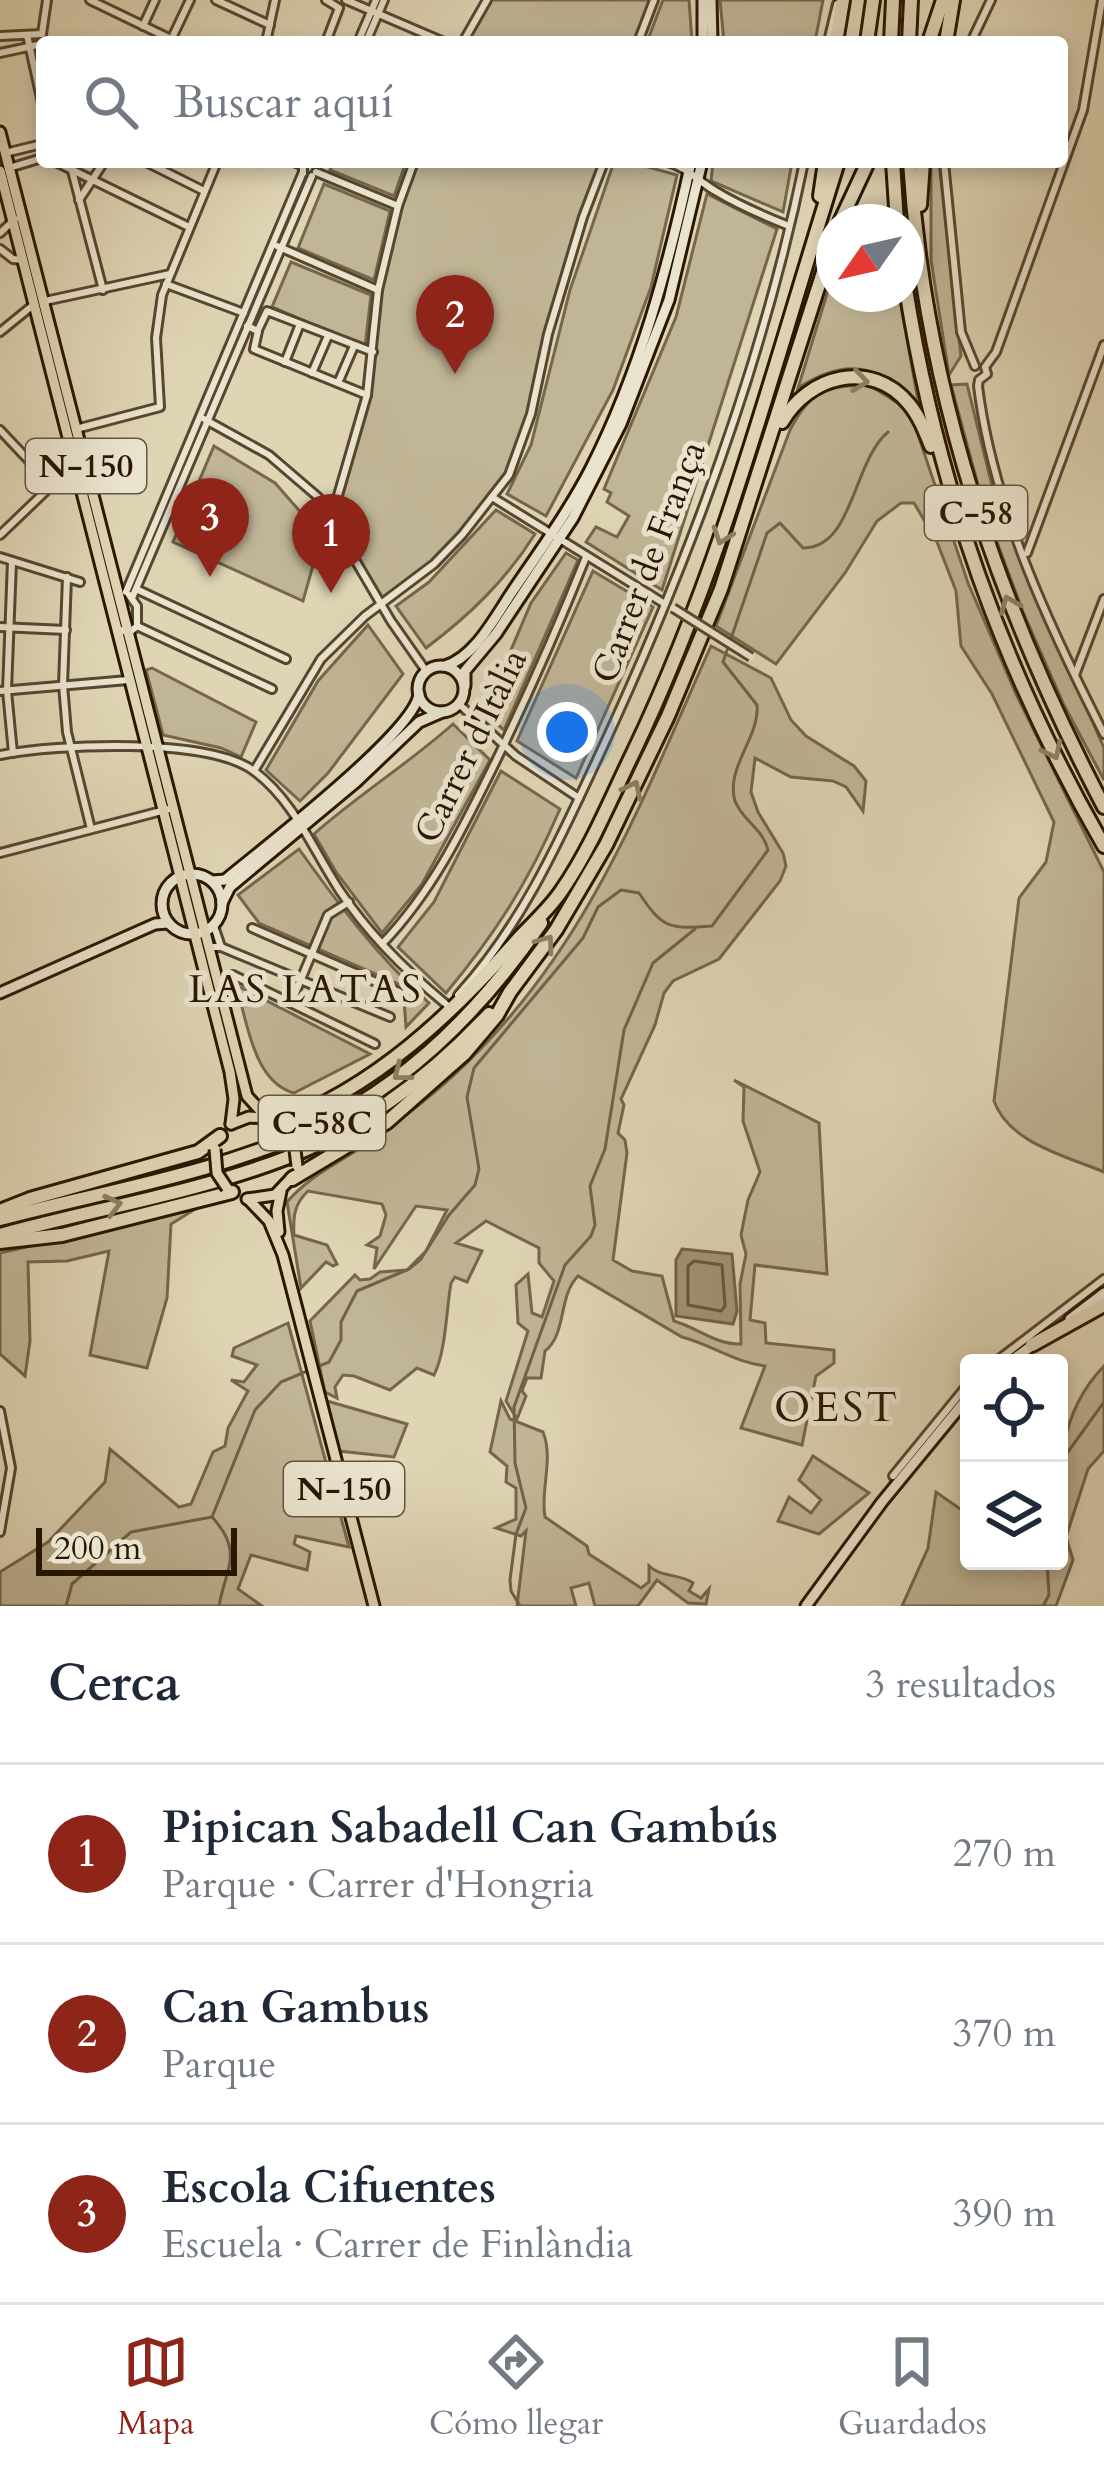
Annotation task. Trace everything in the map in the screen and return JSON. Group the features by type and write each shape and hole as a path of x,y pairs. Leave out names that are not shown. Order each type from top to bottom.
{"highway":[{"path":"833,36 840,0"},
{"path":"868,36 873,0"},
{"path":"892,36 893,0"},
{"path":"909,36 911,0"},
{"path":"931,36 943,0"},
{"path":"947,36 953,0"},
{"path":"808,256 824,168"},
{"name":"C-58C","path":"0,1215 226,1159 298,1134 351,1108 396,1077 466,1017 519,955 561,892 652,714 706,580 749,461 836,168"},
{"path":"848,204 865,168"},
{"path":"893,168 896,204"},
{"name":"C-58","path":"911,168 915,204"},
{"path":"922,204 923,168"},
{"name":"C-58","path":"924,278 961,463 1002,589 1104,807"},
{"name":"C-58C","path":"0,1238 231,1175 323,1141 405,1091 510,992 579,892 652,751 721,589 816,296"},
{"name":"C-58","path":"911,312 945,481 1008,654 1104,846"},
{"path":"772,439 805,392 829,380 865,378 886,386 908,403 922,423 945,481"},
{"path":"1056,711 1104,788"},
{"path":"276,1123 326,1101 387,1061 462,1000 561,892"},
{"path":"294,1172 387,1122 434,1084 490,1026 510,992"},
{"path":"0,1215 30,1198 198,1152 222,1136"},
{"path":"0,1238 62,1234 229,1190"},
{"path":"1032,1346 1104,1305"}],"main road":[{"name":"N-150","path":"0,132 5,153 2,172 39,303 79,478 124,593"},
{"name":"N-150","path":"17,218 23,260 53,339 124,593 130,680 164,772 168,809"},
{"name":"N-150","path":"128,629 230,1072 234,1099 216,1168 229,1190"},
{"path":"200,933 215,947 247,1096 294,1142 294,1172 281,1191 265,1199 248,1199 229,1190"},
{"path":"222,1136 249,1118 276,1123"},
{"name":"N-150","path":"281,1191 277,1211 283,1255 374,1606"},
{"name":"N-150","path":"248,1199 269,1221 283,1255"}],"street":[{"path":"40,36 47,0"},
{"path":"89,0 162,36"},
{"path":"142,26 154,0"},
{"path":"174,36 190,0"},
{"path":"216,0 270,25"},
{"path":"267,36 275,0"},
{"path":"326,0 339,8 328,36"},
{"path":"346,0 430,36"},
{"path":"364,36 380,0"},
{"path":"466,36 487,0"},
{"path":"640,36 654,0"},
{"path":"707,0 708,36"},
{"path":"973,36 991,0"},
{"path":"1068,159 1092,72 1102,0"},
{"path":"0,36 36,38"},
{"path":"0,53 36,40"},
{"path":"27,47 36,40"},
{"path":"27,47 36,81"},
{"path":"5,153 36,146"},
{"path":"2,172 36,160"},
{"path":"71,168 103,290"},
{"path":"73,168 190,227"},
{"path":"79,200 100,168"},
{"path":"158,168 204,191"},
{"path":"76,429 160,407 156,338 166,284 214,168"},
{"path":"286,659 124,593 247,326 307,168"},
{"path":"312,168 398,206"},
{"path":"332,516 367,395 378,290 412,168"},
{"path":"254,771 321,659 342,636 434,564 492,497 519,451 559,299 602,168"},
{"path":"165,918 164,892 185,874 225,880 301,823 412,714 426,671 462,658 554,537 632,379 690,168"},
{"path":"691,168 698,180 739,205 789,226"},
{"path":"200,933 230,886 301,823 417,723 459,704 465,671 496,634 613,441 658,334 701,168"},
{"name":"Carrer de França","path":"387,1061 447,1006 521,911 670,606 714,478 802,168"},
{"path":"945,168 962,332 980,366"},
{"path":"1065,168 996,352 972,374 979,380 984,433 1026,556 1104,734"},
{"path":"0,233 17,218"},
{"path":"277,246 378,290"},
{"path":"204,419 244,313 277,246"},
{"path":"0,248 13,259 23,260"},
{"path":"0,332 39,303 170,274"},
{"path":"166,284 244,313"},
{"path":"367,395 254,349 267,311 373,352"},
{"path":"285,362 300,325"},
{"path":"247,326 258,331"},
{"path":"313,373 328,336"},
{"path":"1026,556 1104,345"},
{"path":"338,383 354,346"},
{"path":"204,419 297,475 332,516 381,605 426,671"},
{"path":"1,434 52,485"},
{"path":"0,535 75,463"},
{"path":"65,474 79,478"},
{"path":"492,497 752,657"},
{"path":"0,556 80,582"},
{"name":"Carrer d'Itàlia","path":"382,944 405,920 449,855 553,641 586,557"},
{"path":"12,561 4,627 4,691 13,753"},
{"path":"67,577 64,685 71,750 91,829"},
{"path":"1076,675 1104,599"},
{"path":"4,627 66,630"},
{"path":"128,629 272,689"},
{"path":"446,666 456,670 465,686"},
{"path":"4,691 130,680"},
{"path":"419,694 428,707 442,712"},
{"path":"459,704 504,745 579,798"},
{"path":"0,755 153,747 204,750 254,771 301,823 349,902 382,944 447,1006"},
{"path":"1,850 168,809"},
{"path":"212,881 222,903"},
{"path":"291,1003 328,916 349,902"},
{"path":"0,993 165,918"},
{"path":"165,918 200,933 215,947 390,1017"},
{"path":"252,928 400,992"},
{"path":"233,976 376,1044"},
{"path":"1006,1354 1104,1279"},
{"path":"1021,1354 1104,1293"},
{"path":"892,1476 960,1394"},
{"path":"806,1606 960,1407"},
{"path":"0,1411 7,1433 0,1532"}],"shaded area":[{"path":"487,0 654,0 640,36 466,36"},
{"path":"663,0 689,0 692,36 649,36"},
{"path":"720,0 823,0 816,36 723,36"},
{"path":"331,168 404,168 394,196"},
{"path":"412,168 602,168 583,217 548,334 531,414 509,475 434,564 381,605 332,516 367,395 378,290"},
{"path":"612,168 652,168 677,175 651,287 613,390 546,516 507,494 531,445 570,290"},
{"path":"712,168 791,168 783,212 711,181"},
{"path":"931,168 940,168 961,356 949,375 931,260"},
{"path":"324,184 390,211 374,280 298,248"},
{"path":"707,194 777,229 662,590 586,542 596,527 617,537 629,516 607,502 611,493 604,489 676,317"},
{"path":"291,262 371,295 365,347 272,307"},
{"path":"821,312 902,312 918,401 914,403 887,380 859,369 830,372 798,388"},
{"path":"967,384 995,498 1104,748 1104,780 1023,612 984,507 951,385"},
{"path":"869,385 901,405 913,420 968,583 1016,694 1104,872 1104,1172 1025,1138 1001,1115 994,1101 1019,898 1046,862 1054,822 992,694 961,646 956,591 937,542 914,503 901,503 877,521 845,573 776,664 716,626 798,417 820,393"},
{"path":"214,446 275,483 319,533 303,601 173,542"},
{"path":"496,510 535,534 486,596 426,648 396,606 429,582"},
{"path":"566,553 578,560 504,730 478,708 499,678 531,603"},
{"path":"593,571 653,607 576,778 517,741"},
{"path":"368,625 403,674 328,773 300,801 266,770 318,681"},
{"path":"711,646 771,678 791,720 806,736 854,766 866,781 863,811 846,787 791,777 755,758 751,792 786,866 780,881 719,959 673,981 664,993 655,1025 621,1099 618,1133 627,1153 613,1260 632,1271 662,1276 674,1321 715,1339 741,1344 740,1284 746,1254 741,1235 760,1172 743,1121 744,1087 734,1080 819,1123 827,1274 755,1265 750,1320 765,1323 766,1343 834,1350 834,1363 816,1376 802,1445 741,1428 765,1366 682,1337 578,1276 557,1335 545,1351 541,1378 527,1378 517,1419 506,1401 528,1331 518,1323 516,1285 528,1274 532,1313 542,1317 554,1281 539,1263 539,1248 486,1221 456,1243 482,1251 467,1282 455,1277 451,1283 434,1375 417,1368 390,1390 343,1375 335,1387 337,1398 325,1392 310,1321 355,1275 360,1280 380,1272 407,1270 426,1251 447,1210 416,1206 374,1269 377,1248 367,1245 380,1236 386,1215 382,1204 308,1191 295,1211 294,1235 327,1245 337,1264 326,1262 301,1288 287,1202 444,1084 540,979 605,874"},
{"path":"152,668 256,722 241,757 163,735 146,670"},
{"path":"453,724 490,760 422,884 382,933 314,834"},
{"path":"501,771 560,809 510,906 446,993 398,947 434,902"},
{"path":"299,849 360,930 429,1003 406,1027 403,986 259,923 238,895"},
{"path":"236,985 370,1054 294,1093 280,1087 254,1048"},
{"path":"197,1208 171,1224 167,1298 147,1368 90,1355 109,1251 67,1261 28,1262 30,1341 25,1376 0,1354 0,1253"},
{"path":"288,1323 349,1547 296,1536 294,1544 310,1552 307,1570 251,1555 238,1589 262,1606 0,1606 0,1572 48,1542 105,1482 110,1449 179,1507 191,1504 213,1452 225,1446 228,1428 248,1391 231,1380 244,1382 257,1365 232,1356 234,1348"},
{"path":"1104,1366 1104,1451 1088,1469 1068,1531 1068,1428 1087,1387"},
{"path":"327,1401 407,1424 394,1457 339,1451"},
{"path":"501,1401 510,1419 543,1432 545,1517 641,1588 649,1582 649,1566 693,1583 689,1591 701,1598 709,1589 706,1604 688,1603 657,1580 638,1606 595,1606 589,1583 571,1588 576,1606 517,1606 526,1531 521,1536 496,1528 516,1519 516,1488 506,1482 507,1466 490,1452"},
{"path":"813,1456 869,1493 819,1534 778,1521 789,1497 811,1513 821,1500 799,1480"},
{"path":"936,1492 960,1509 960,1570 1068,1570 1068,1544 1073,1560 1056,1606 902,1606 928,1548"}],"water":[{"path":"682,1249 732,1254 737,1311 733,1324 676,1316 676,1260"}],"waterway":[{"path":"219,1606 230,1550 212,1517 255,1410 281,1382 329,1362 357,1291 421,1259 475,1185 479,1169 467,1097 474,1068 583,938 598,907 621,890 639,893 668,924 712,926 768,850 738,808 733,789 757,705 723,662 767,533 780,523 803,548 820,544 832,534 876,445 888,432"},
{"path":"520,1606 510,1580 516,1534 526,1508 515,1463 514,1407 565,1265 595,1225 590,1186 605,1149 624,1030 653,963 695,929"},
{"path":"1064,1462 1104,1402"},
{"path":"66,1606 72,1584 131,1532 212,1517"},
{"path":"1043,1606 1049,1595 1048,1570"}],"place":[{"name":"Can Gambus","path":"455,374"},
{"name":"Escola Cifuentes","path":"210,577"},
{"name":"Pipican Sabadell Can Gambús","path":"331,593"}],"district":[{"name":"LAS LATAS","path":"306,989"},
{"name":"OEST","path":"837,1407"}]}
